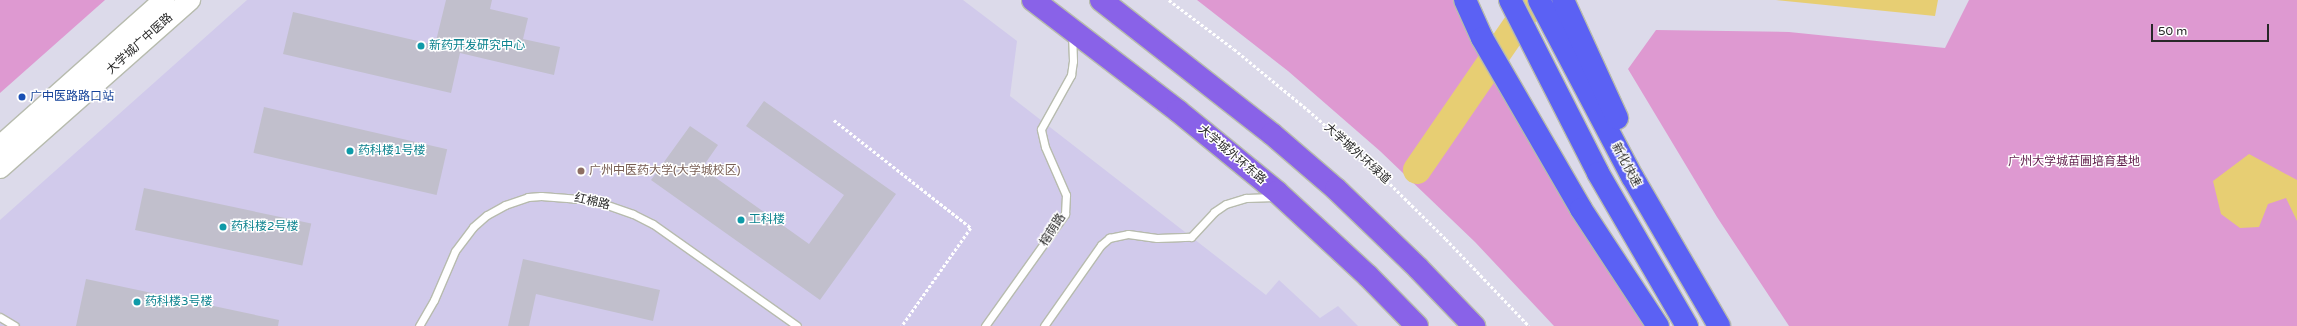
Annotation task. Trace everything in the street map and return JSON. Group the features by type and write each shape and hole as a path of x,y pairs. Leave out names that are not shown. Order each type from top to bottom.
{"highway":[{"path":"1465,0 1482,38 1581,209 1658,326"},
{"path":"1510,0 1598,173 1687,326"},
{"name":"新化快速","path":"1539,0 1632,178 1719,326"},
{"path":"1563,0 1626,138 1731,326"}],"main road":[{"name":"大学城广中医路","path":"0,146 164,0"},
{"name":"大学城广中医路","path":"0,168 190,0"},
{"name":"大学城外环东路","path":"1033,0 1178,111 1284,198 1368,276 1417,326"},
{"path":"1101,0 1272,134 1359,211 1430,280 1474,326"}],"lane":[{"name":"榕荫路","path":"985,326 1065,214 1066,195 1045,147 1041,129 1072,75 1073,61 1071,29"},
{"name":"红棉路","path":"419,326 434,300 455,251 473,227 487,215 505,205 528,197 541,196 593,200 633,214 653,224 797,326"},
{"path":"1044,326 1101,245 1108,238 1128,234 1158,238 1191,236 1214,212 1231,202 1256,197 1284,198"},
{"path":"0,317 15,326"}],"path":[{"name":"大学城外环绿道","path":"1169,0 1234,49 1308,110 1376,170 1446,239 1529,326"},
{"path":"834,120 971,228 902,326"}],"shaded area":[{"name":"广州中医药大学(大学城校区)","path":"247,0 963,0 1017,41 1010,96 1266,295 1279,280 1320,318 1338,306 1358,326 0,326 0,220"},
{"path":"1776,0 1938,0 1935,16"},
{"path":"2249,154 2297,180 2297,221 2286,198 2268,204 2259,227 2240,228 2221,214 2213,181"}],"green space":[{"path":"0,0 105,0 0,93"},
{"path":"1197,0 1469,0 1644,326 1554,326 1475,242 1380,151 1288,71"},
{"name":"广州大学城苗圃培育基地","path":"1969,0 2297,0 2297,326 1789,326 1717,217 1628,69 1656,30 1789,32 1945,48"}],"building":[{"name":"新药开发研究中心","path":"446,0 492,0 490,9 528,18 523,39 560,47 554,75 460,53 451,93 283,54 293,12 435,45"},
{"name":"工科楼","path":"764,101 896,194 820,300 651,180 690,126 718,145 702,168 809,244 844,195 746,126"},
{"name":"药科楼1号楼","path":"264,107 447,149 437,195 253,153"},
{"name":"药科楼2号楼","path":"144,188 311,224 302,266 135,230"},
{"path":"523,259 660,290 653,321 536,294 529,326 508,326"},
{"name":"药科楼3号楼","path":"86,279 279,320 278,326 76,326"}],"waterway":[{"path":"1417,170 1534,0"}],"place":[{"name":"新药开发研究中心","path":"421,46"},
{"name":"广中医路路口站","path":"22,97"},
{"name":"药科楼1号楼","path":"350,151"},
{"name":"广州中医药大学(大学城校区)","path":"581,171"},
{"name":"工科楼","path":"741,220"},
{"name":"药科楼2号楼","path":"223,227"},
{"name":"药科楼3号楼","path":"137,302"}]}
